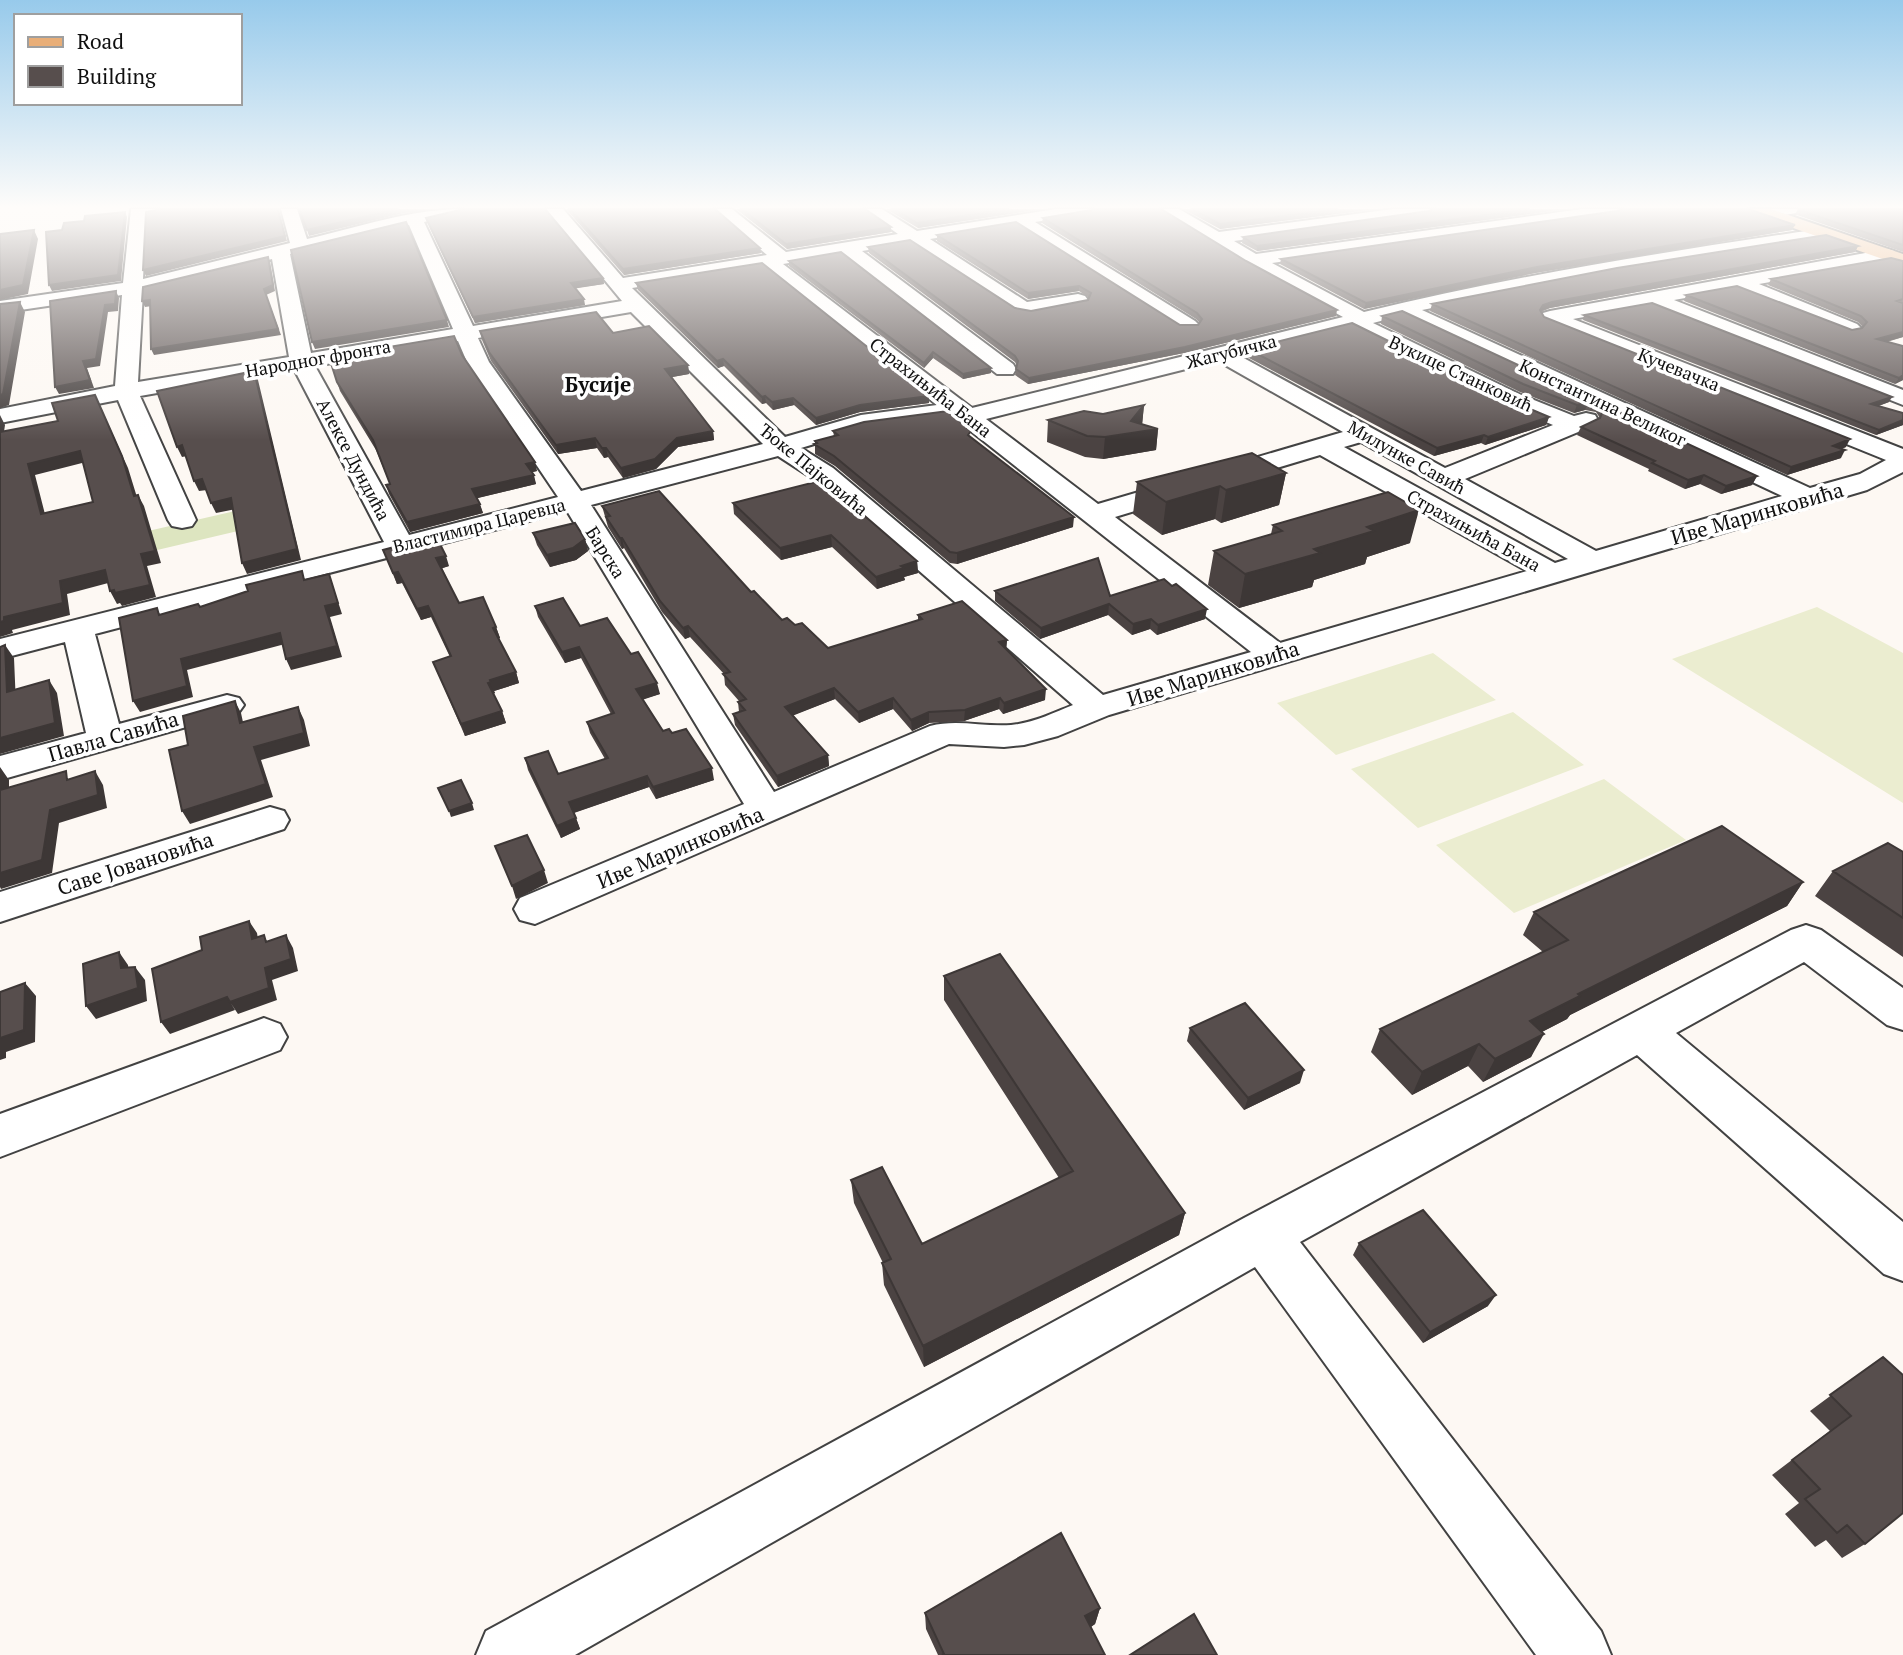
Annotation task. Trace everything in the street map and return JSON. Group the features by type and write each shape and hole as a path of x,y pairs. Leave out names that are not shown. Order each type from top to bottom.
{"street":[{"path":"0,307 136,286"},
{"name":"Алексе Дундића","path":"294,286 301,361 400,545"},
{"name":"Барска","path":"445,286 484,372 575,502 767,810"},
{"name":"Ђоке Пајковића","path":"618,286 779,445 824,474 1097,708"},
{"name":"Страхињића Бана","path":"808,286 963,413 1275,655"},
{"path":"896,286 1005,369"},
{"path":"990,286 1023,308 1078,300"},
{"path":"1129,286 1188,325"},
{"name":"Вукице Станковић","path":"1299,286 1511,399 1572,424"},
{"name":"Жагубичка","path":"963,413 1221,355 1400,308 1514,286"},
{"name":"Кучевачка","path":"1713,286 1550,317 1903,459"},
{"path":"1746,286 1850,328"},
{"path":"133,287 127,391 182,520"},
{"path":"1651,298 1903,398"},
{"name":"Народног фронта","path":"0,416 127,391 636,304"},
{"name":"Константина Великог","path":"1400,308 1807,497"},
{"name":"Милунке Савић","path":"1221,355 1593,561"},
{"path":"1444,478 1572,424 1622,411"},
{"name":"Властимира Царевца","path":"0,649 750,456 861,422 963,413"},
{"path":"1095,514 1365,433"},
{"name":"Страхињића Бана","path":"1323,446 1552,573"},
{"name":"Иве Маринковића","path":"535,909 942,734 1028,734 1097,708 1875,479 1903,459"},
{"path":"78,628 105,738"},
{"name":"Павла Савића","path":"0,768 227,705"},
{"name":"Саве Јовановића","path":"0,907 270,820"},
{"path":"510,1655 1264,1235 1806,941 1903,1012"},
{"path":"1640,1030 1903,1256"},
{"path":"0,1136 264,1038"},
{"path":"1264,1235 1577,1655"}],"green space":[{"path":"257,506 263,525 0,587 0,565"},
{"path":"1817,607 1903,653 1903,803 1672,659"},
{"path":"1433,653 1496,700 1336,755 1277,703"},
{"path":"1513,712 1584,765 1418,828 1351,769"},
{"path":"1604,779 1686,840 1514,913 1436,845"}],"building":[{"path":"0,286 17,286 0,290"},
{"path":"270,286 264,289 278,329 151,349 150,300 142,301 143,287"},
{"path":"299,286 433,286 447,320 312,342"},
{"path":"458,286 574,286 584,299 473,317"},
{"path":"639,286 791,286 929,396 860,405 816,418 793,398 772,402 765,396 762,397 723,359 717,361"},
{"path":"822,286 885,286 991,368 963,374 933,352 924,363"},
{"path":"921,286 981,286 1015,308 1031,311 1088,300 1091,293 1079,286 1118,286 1180,325 1198,325 1202,319 1197,313 1154,286 1293,286 1337,310 1185,347 1029,378 1016,369 1018,361 1015,356"},
{"path":"1017,286 1077,286 1028,293"},
{"path":"1334,286 1446,286 1366,303"},
{"path":"1523,286 1638,286 1552,302 1543,305 1540,310 1544,317 1850,439 1833,446 1845,450 1791,467 1432,304"},
{"path":"1738,286 1852,330 1862,328 1867,322 1861,316 1789,286 1903,286 1903,299 1897,301 1903,303 1903,332 1877,339 1903,346 1903,375 1899,378 1686,295"},
{"path":"116,291 115,304 105,305 96,359 83,361 90,380 55,387 50,301"},
{"path":"20,302 3,394 0,395 0,304"},
{"path":"1652,303 1892,397 1871,404 1903,413 1903,420 1879,430 1584,315"},
{"path":"1402,311 1757,476 1726,486 1704,475 1688,480 1652,463 1655,461 1581,427 1600,418 1603,411 1599,404 1588,402 1577,405 1523,384 1382,316"},
{"path":"596,312 613,333 649,326 688,365 665,369 713,431 677,438 655,459 621,468 595,438 556,445 489,352 480,331"},
{"path":"1352,323 1504,398 1549,417 1488,437 1484,435 1437,448 1248,349"},
{"path":"454,336 462,355 535,462 526,464 534,475 472,489 480,504 407,522 386,485 390,484 373,440 337,382 329,357"},
{"path":"254,371 297,549 242,563 231,498 211,503 202,479 194,481 182,445 177,447 157,391"},
{"path":"95,395 122,456 134,496 138,495 155,551 141,554 150,585 115,593 114,590 110,591 105,570 60,581 63,603 4,617 4,621 0,622 0,432 58,421 52,403","holes":["80,451 93,502 41,514 28,464"]},
{"path":"1144,405 1131,421 1158,429 1105,437 1087,436 1048,420 1084,411 1103,414"},
{"path":"948,411 971,431 968,435 1074,517 957,553 950,552 834,456 814,444 817,443 815,441 838,435 833,431 864,422"},
{"path":"1252,453 1286,473 1226,490 1220,486 1166,502 1137,482"},
{"path":"823,480 917,561 876,577 831,535 780,548 733,503"},
{"path":"659,491 751,592 754,591 782,620 787,618 795,625 802,623 828,648 922,619 918,615 962,601 1007,640 999,642 1046,689 1004,703 1000,698 965,710 929,712 911,720 893,698 858,712 834,688 785,707 828,755 777,776 733,714 745,710 738,702 746,699 723,674 730,672 688,626 683,628 660,601 622,538 606,517 610,516 602,506"},
{"path":"1388,492 1419,510 1367,527 1374,531 1314,549 1320,553 1245,574 1214,551 1282,531 1273,525"},
{"path":"575,523 585,539 573,548 547,555 533,533"},
{"path":"436,536 446,556 436,558 459,603 483,597 496,627 493,628 516,672 488,683 502,711 461,724 433,662 451,656 428,606 417,609 398,572 393,573 383,550"},
{"path":"1098,558 1110,596 1164,579 1172,586 1176,584 1207,609 1158,625 1151,619 1133,624 1109,604 1041,628 995,591"},
{"path":"302,571 304,580 329,574 338,603 325,606 337,646 286,659 280,633 181,659 187,686 133,701 119,618 157,608 159,615 198,604 200,607 248,591 246,585"},
{"path":"563,598 580,626 607,618 631,654 638,652 657,683 636,689 663,731 669,729 672,733 686,729 712,768 653,787 647,776 569,802 576,818 557,826 525,758 548,751 558,774 608,758 587,722 614,713 579,647 562,652 535,606"},
{"path":"5,645 7,692 49,680 55,723 0,738 0,647"},
{"path":"235,701 240,723 298,707 304,733 254,747 266,784 182,811 169,750 188,745 183,716"},
{"path":"66,771 67,780 95,771 98,795 50,810 42,860 0,873 0,790"},
{"path":"461,780 472,803 449,811 438,788"},
{"path":"1722,826 1803,882 1578,994 1580,996 1530,1021 1544,1034 1495,1059 1479,1044 1422,1072 1380,1029 1568,940 1534,912"},
{"path":"527,835 544,870 512,886 495,846"},
{"path":"1888,843 1903,852 1903,918 1833,871"},
{"path":"249,921 252,939 264,935 266,942 286,935 291,959 265,968 269,988 230,1002 227,997 161,1022 152,969 202,950 200,937"},
{"path":"119,952 121,968 135,967 138,988 86,1006 83,964"},
{"path":"1000,954 1185,1213 923,1346 882,1263 891,1259 851,1180 882,1167 922,1244 1073,1171 944,976"},
{"path":"25,983 24,1030 0,1038 0,992"},
{"path":"1245,1003 1304,1070 1248,1098 1190,1028"},
{"path":"1423,1210 1496,1295 1430,1332 1359,1243"},
{"path":"1883,1357 1903,1375 1903,1513 1865,1544 1847,1525 1837,1533 1805,1499 1820,1489 1792,1460 1851,1416 1830,1395"},
{"path":"1061,1533 1100,1608 1085,1616 1105,1655 942,1655 944,1654 925,1613"},
{"path":"1194,1614 1217,1655 1130,1655"}],"district":[{"name":"Бусије","path":"598,384"}]}
